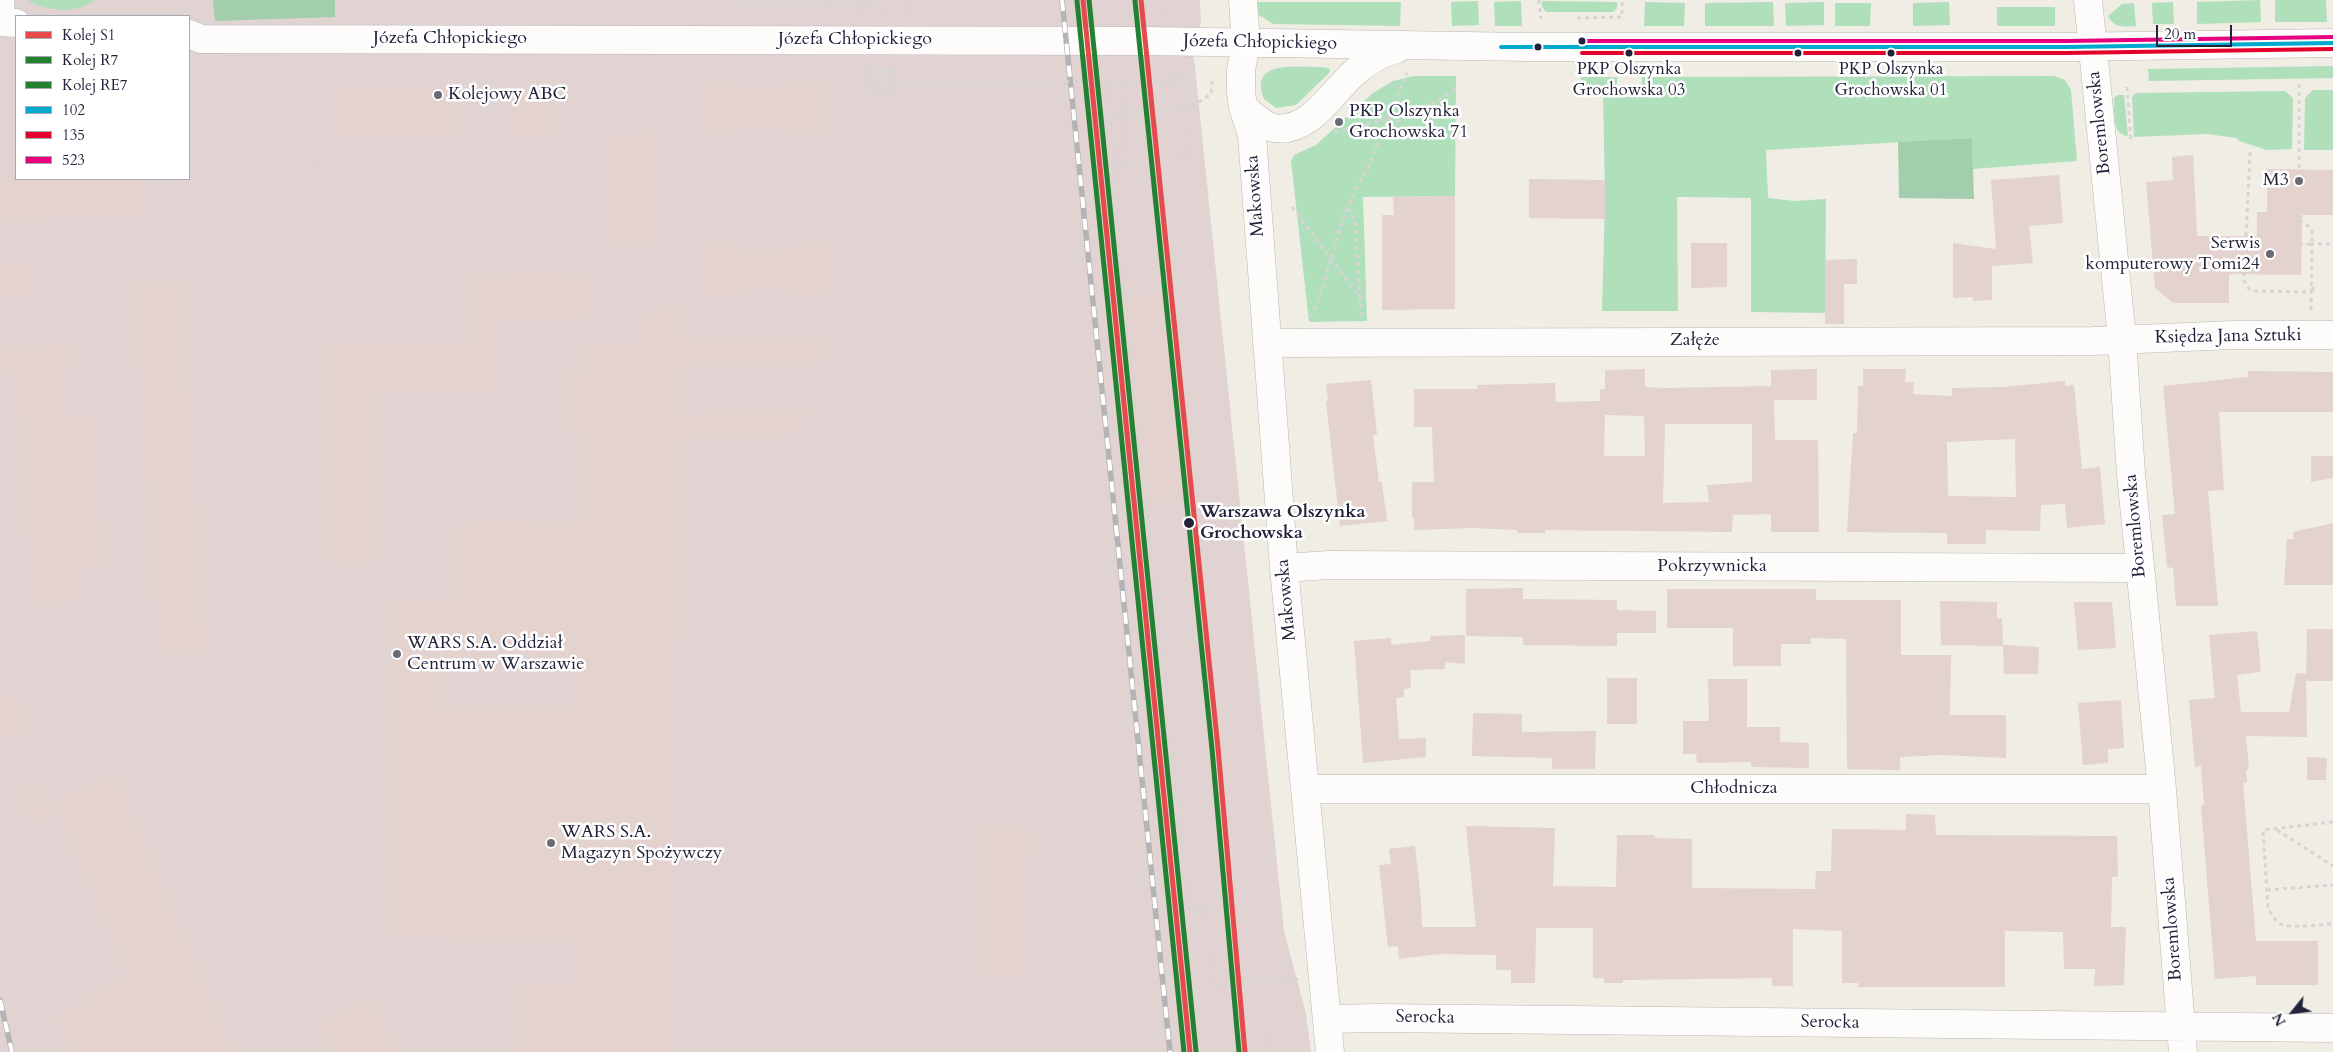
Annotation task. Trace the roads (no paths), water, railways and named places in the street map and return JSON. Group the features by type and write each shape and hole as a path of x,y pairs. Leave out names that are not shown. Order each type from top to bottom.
{"street":[{"path":"0,0 1,22 15,23"},
{"name":"Makowska","path":"1243,0 1246,43 1241,70 1243,107 1252,135 1284,568 1330,1052"},
{"name":"Boremlowska","path":"2088,0 2122,339 2140,568 2162,789 2182,1039"},
{"name":"Józefa Chłopickiego","path":"190,34 201,39 722,39 1246,43 1408,59 2333,43"},
{"path":"1243,107 1264,124 1274,128 1293,126 1324,106 1353,73 1370,60 1384,52 1408,59"},
{"name":"Księdza Jana Sztuki","path":"2122,339 2333,335"},
{"name":"Załęże","path":"1267,343 2122,339"},
{"name":"Pokrzywnicka","path":"1284,568 1339,565 2140,568"},
{"name":"Chłodnicza","path":"1306,789 2162,789"},
{"name":"Serocka","path":"1327,1019 1378,1018 2182,1039 2333,1028"}],"railway":[{"path":"1062,0 1170,1052"},
{"path":"0,1000 12,1052"}],"rail line":[{"name":"S1","path":"1083,0 1190,1052"},
{"name":"RE7","path":"1089,0 1196,1051"},
{"name":"S1","path":"1141,0 1218,748 1245,1052"},
{"name":"R7","path":"1077,1 1184,1052"},
{"name":"R7","path":"1135,1 1212,749 1239,1052"}],"place":[{"name":"PKP Olszynka Grochowska 03","path":"1629,53"},
{"name":"PKP Olszynka Grochowska 01","path":"1891,53"},
{"name":"Kolejowy ABC","path":"438,95"},
{"name":"PKP Olszynka Grochowska 71","path":"1339,122"},
{"name":"M3","path":"2299,181"},
{"name":"Serwis komputerowy Tomi24","path":"2270,254"},
{"name":"Warszawa Olszynka Grochowska","path":"1189,523"},
{"name":"WARS S.A. Oddział Centrum w Warszawie","path":"397,654"},
{"name":"WARS S.A. Magazyn Spożywczy","path":"551,843"}]}
